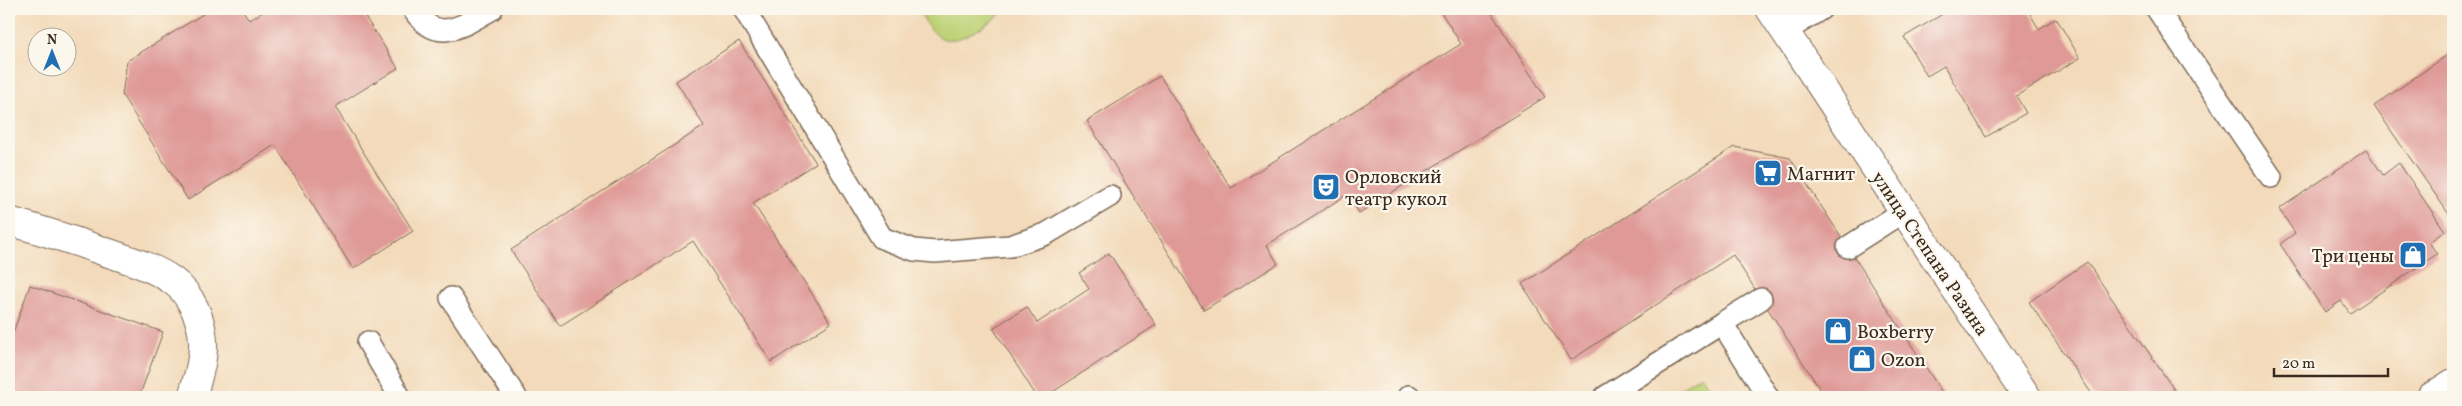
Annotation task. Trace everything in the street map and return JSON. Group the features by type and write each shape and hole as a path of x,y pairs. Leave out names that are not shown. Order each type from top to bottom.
{"street":[{"name":"улица Степана Разина","path":"1770,9 2027,397"},
{"path":"9,220 125,258 173,281 186,295 194,310 203,342 202,359 192,397"},
{"path":"2431,397 2453,383"}],"lane":[{"path":"413,9 428,26 440,30 457,29 492,9"},
{"path":"744,9 882,238 914,250 935,252 1010,246 1046,234 1110,196"},
{"path":"1784,32 1821,9"},
{"path":"2157,9 2271,177"},
{"path":"1848,247 1904,212"},
{"path":"450,298 516,397"},
{"path":"1605,397 1761,298"},
{"path":"1722,323 1768,397"},
{"path":"368,342 400,397"}],"green space":[{"path":"918,9 1007,9 976,31 949,40 934,33"},
{"path":"1701,375 1716,397 1667,397"}],"building":[{"path":"211,9 242,9 249,20 268,9 360,9 398,68 335,107 413,231 353,269 275,145 188,200 122,95 127,61"},
{"path":"1439,9 1489,9 1545,97 1359,213 1348,194 1267,245 1278,264 1204,310 1087,121 1160,76 1231,188 1461,44"},
{"path":"1951,9 2027,9 2039,29 2056,18 2080,58 2016,96 2026,113 1986,137 1944,66 1927,76 1904,37"},
{"path":"739,41 816,163 753,203 831,323 771,362 693,241 560,326 511,250 704,126 676,81"},
{"path":"2453,51 2453,220 2374,106"},
{"path":"1734,147 1790,158 1945,397 1825,397 1733,255 1571,360 1522,284"},
{"path":"2366,150 2383,175 2399,163 2445,231 2429,242 2437,254 2350,313 2341,301 2325,312 2280,244 2295,233 2279,209"},
{"path":"1109,253 1156,325 1045,397 1037,397 993,328 1027,307 1037,323 1089,289 1079,273"},
{"path":"2087,262 2179,397 2094,397 2029,302"},
{"path":"30,285 163,332 139,397 9,397 9,344"}],"place":[{"name":"Магнит","path":"1768,173"},
{"name":"Орловский театр кукол","path":"1326,187"},
{"name":"Три цены","path":"2413,255"},
{"name":"Boxberry","path":"1838,331"},
{"name":"Ozon","path":"1862,359"}]}
